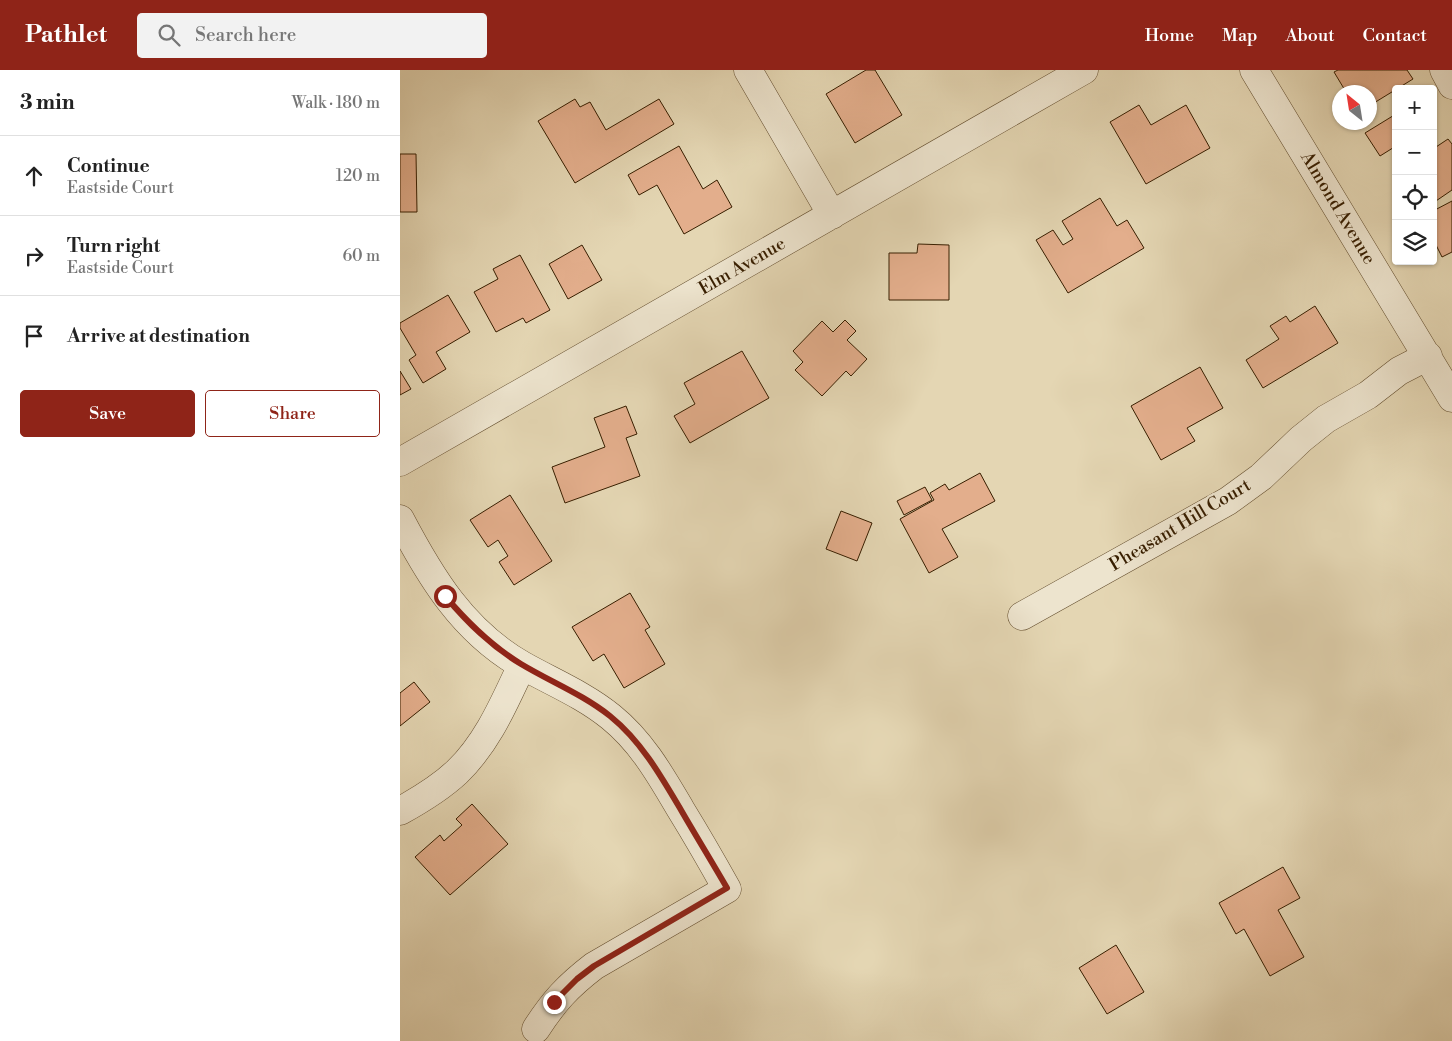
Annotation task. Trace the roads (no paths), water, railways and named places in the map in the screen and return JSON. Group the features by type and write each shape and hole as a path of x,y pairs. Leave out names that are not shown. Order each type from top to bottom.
{"street":[{"path":"748,70 832,214"},
{"name":"Elm Avenue","path":"400,462 1084,70"},
{"name":"Almond Avenue","path":"1254,70 1452,398"},
{"path":"1444,70 1452,85"},
{"name":"Pheasant Hill Court","path":"1022,616 1228,501 1261,477 1301,439 1326,420 1368,395 1399,371 1428,356"},
{"path":"400,519 418,553 445,596 467,623 493,646 522,665 579,694 611,717 635,740 655,766 727,888 594,966 554,1002 536,1029"},
{"path":"400,811 426,796 455,774 468,761 499,715 522,665"}]}
